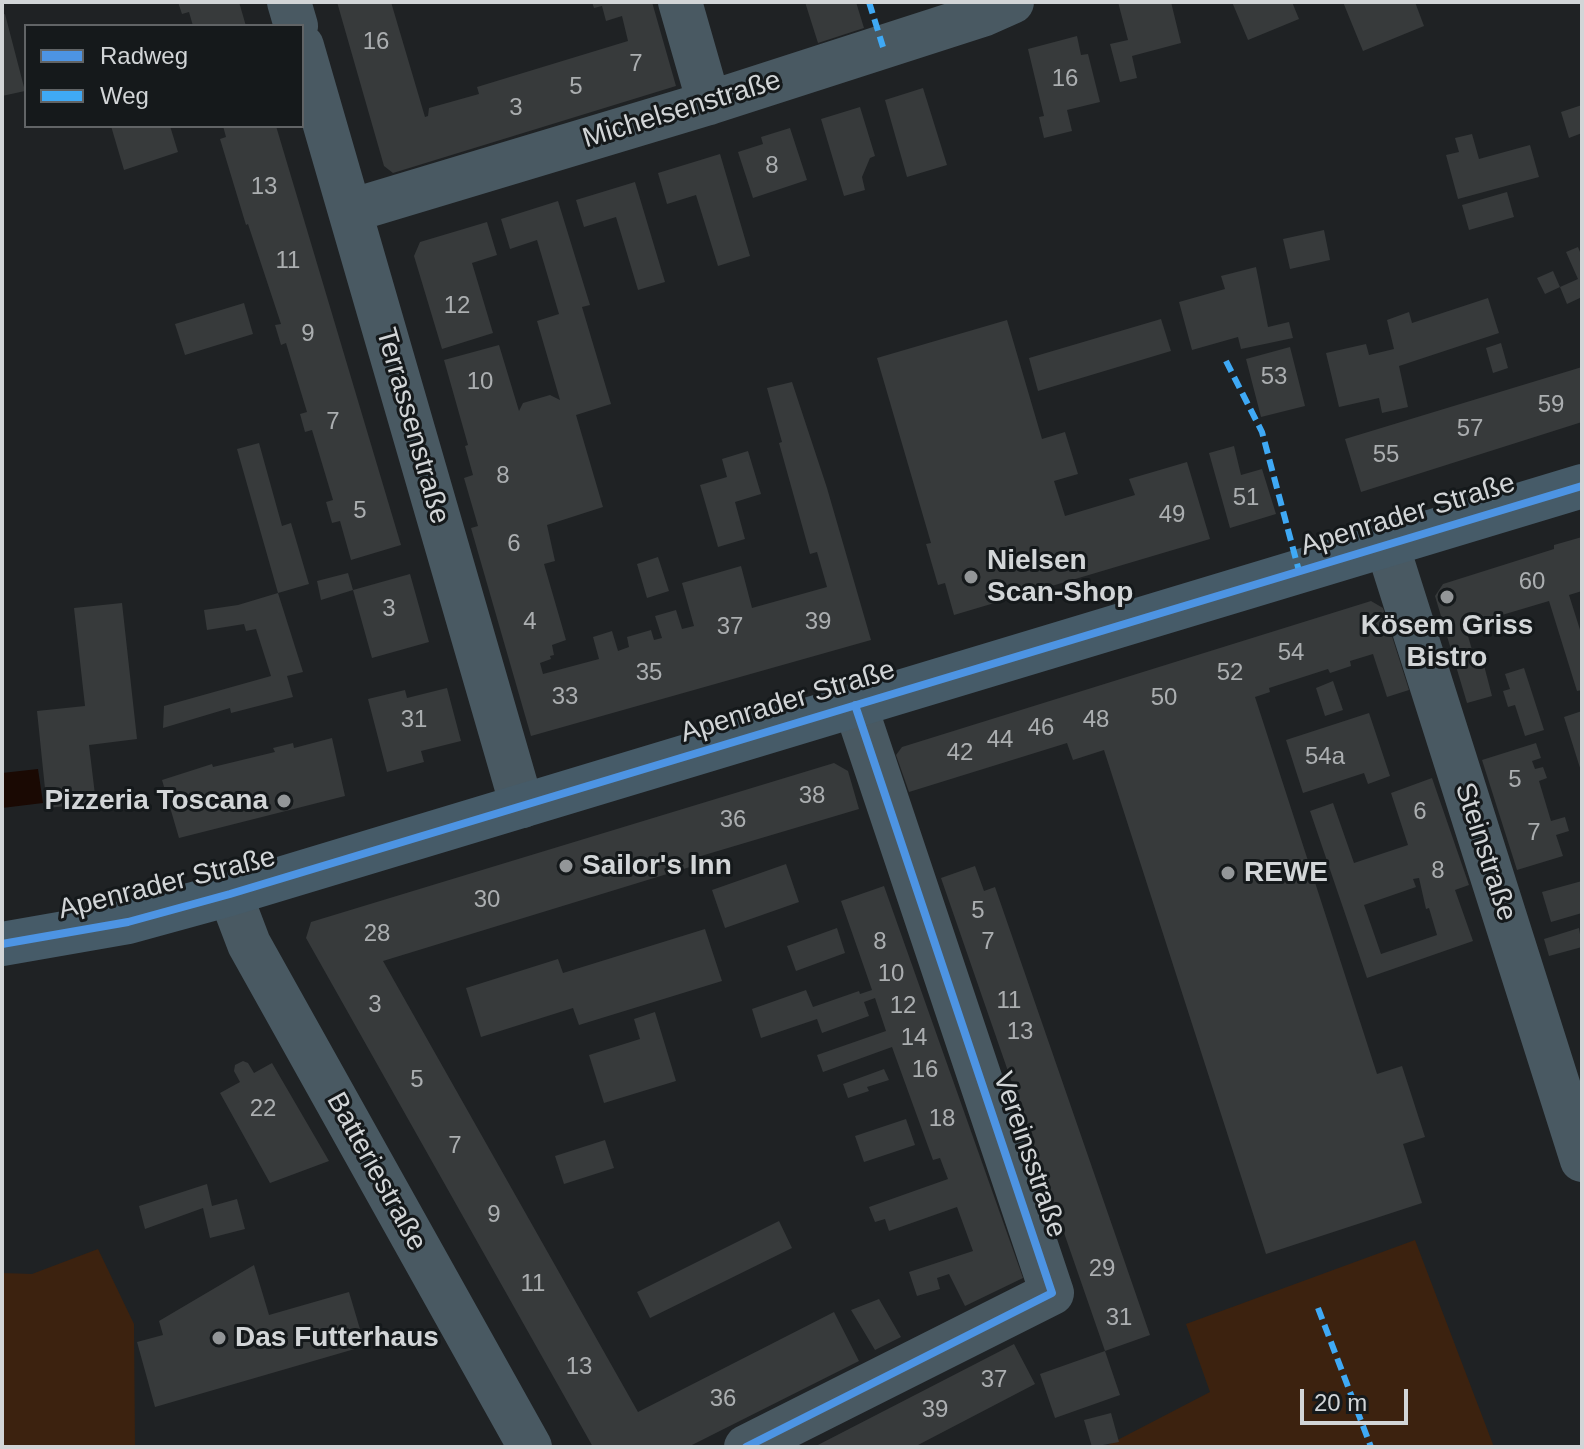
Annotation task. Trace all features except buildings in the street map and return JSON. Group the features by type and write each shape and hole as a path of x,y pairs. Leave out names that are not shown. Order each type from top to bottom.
{"main road":[{"name":"Apenrader Straße","path":"2,944 128,922 230,894 1582,486"}],"street":[{"path":"289,2 295,24"},
{"path":"680,2 709,103"},
{"name":"Michelsenstraße","path":"350,211 709,103 985,14 1012,2"},
{"name":"Terrassenstraße","path":"304,53 522,806"},
{"name":"Steinstraße","path":"1387,545 1582,1160"},
{"name":"Vereinsstraße","path":"746,1447 1052,1293 855,705"},
{"name":"Batteriestraße","path":"230,894 249,944 530,1447"}],"shaded area":[{"path":"38,769 43,803 2,808 2,773"},
{"path":"1415,1240 1494,1447 1104,1447 1210,1392 1186,1324"},
{"path":"98,1249 134,1324 135,1447 2,1447 2,1273 32,1274"}],"marked path":[{"path":"869,2 883,47"},
{"path":"1226,361 1262,432 1299,571"},
{"path":"1318,1308 1371,1447"}],"cycle path":[{"path":"2,944 128,922 230,894 1582,486"},
{"path":"746,1447 1052,1293 855,705"}],"place":[{"name":"Nielsen Scan-Shop","path":"971,577"},
{"name":"Kösem Griss Bistro","path":"1447,597"},
{"name":"Pizzeria Toscana","path":"284,801"},
{"name":"Sailor's Inn","path":"566,866"},
{"name":"REWE","path":"1228,873"},
{"name":"Das Futterhaus","path":"219,1338"}]}
